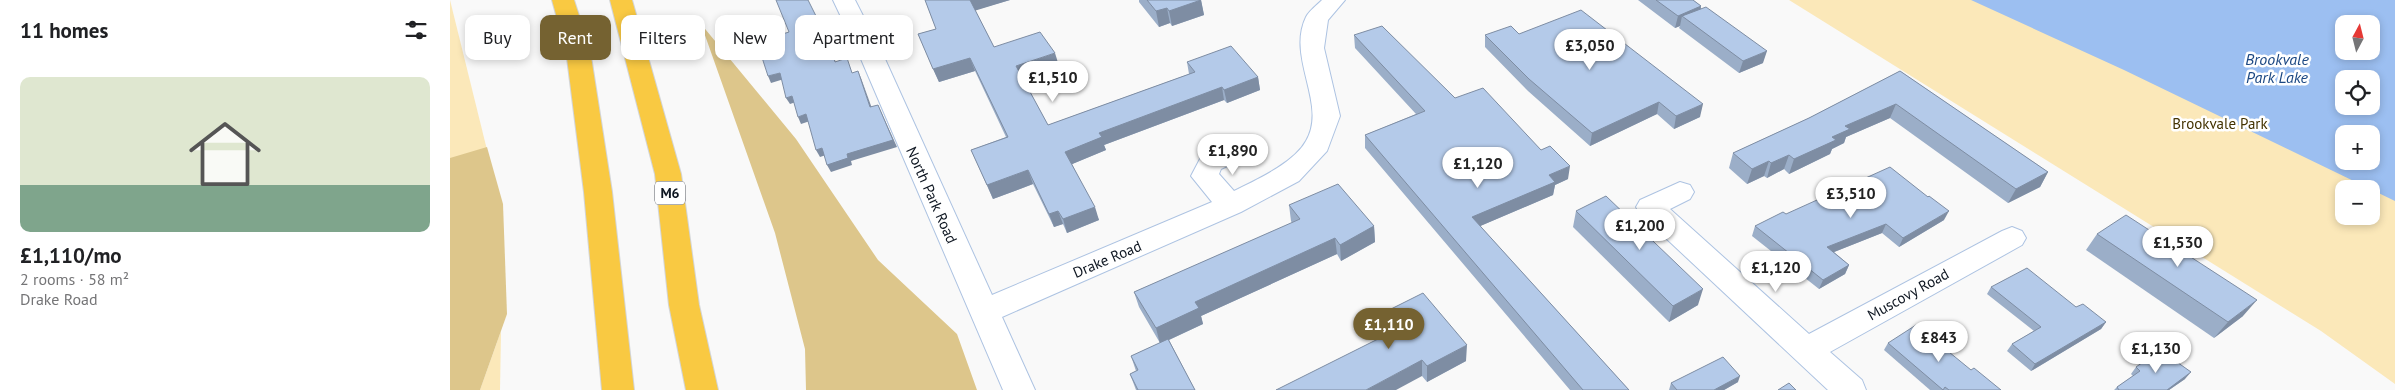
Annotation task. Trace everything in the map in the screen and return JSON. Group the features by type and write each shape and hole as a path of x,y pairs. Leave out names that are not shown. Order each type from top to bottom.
{"highway":[{"path":"562,0 578,50 598,192 618,390"},
{"name":"M6","path":"622,0 668,174 684,305 702,390"}],"street":[{"name":"North Park Road","path":"844,0 873,59 1019,390"},
{"name":"Drake Road","path":"984,312 1231,205 1289,174 1318,145 1328,116 1317,78 1312,48 1317,18 1334,0"},
{"path":"1231,205 1205,176 1210,163 1244,148"},
{"path":"1680,192 1650,207 1850,390"},
{"name":"Muscovy Road","path":"1805,350 2012,238"}],"green space":[{"path":"450,0 490,162 450,173"},
{"name":"Brookvale Park","path":"1789,0 2395,0 2395,384 2321,331"},
{"path":"501,331 500,390 480,390"}],"shaded area":[{"path":"705,29 715,41 715,60 731,60 796,139 878,260 957,334 977,390 806,390 805,349 775,233 705,35"},
{"path":"487,147 503,204 507,314 480,390 450,390 450,158"}],"water":[{"name":"Brookvale Park Lake","path":"1971,0 2395,0 2395,201 2380,194 2380,180 2352,180 2124,70"}],"building":[{"path":"776,0 808,0 816,15 795,15 795,60 834,60 835,62 848,60 852,73 858,71 870,107 878,105 893,140 847,154 848,158 827,165 822,148 816,150 806,114 798,117 792,96 786,98 780,73 768,76 763,60 785,60 785,33 789,32 785,22 785,15 782,15"},
{"path":"925,0 970,0 994,47 1040,32 1055,53 1016,66 1048,125 1195,72 1187,62 1231,46 1258,77 1224,90 1222,87 1099,133 1102,137 1065,152 1095,207 1063,219 1058,211 1049,214 1028,170 987,185 971,150 1008,137 970,58 933,69 918,34 936,29"},
{"path":"1147,0 1201,0 1169,11 1167,8 1156,11"},
{"path":"1656,0 1693,0 1701,6 1678,16"},
{"path":"1706,7 1767,51 1743,61 1682,16"},
{"path":"1581,10 1703,104 1676,116 1659,102 1592,133 1529,79 1485,35 1511,26 1519,34"},
{"path":"1382,26 1455,98 1483,88 1541,150 1550,146 1570,166 1549,175 1555,182 1472,217 1629,390 1583,390 1365,135 1425,111 1354,35"},
{"path":"1900,71 2048,172 2016,189 1896,104 1845,126 1850,129 1832,137 1836,140 1794,159 1789,155 1752,169 1733,153 1809,118"},
{"path":"1890,167 1949,211 1903,238 1886,224 1827,247 1849,265 1823,280 1755,226 1783,212 1786,214"},
{"path":"1338,184 1374,226 1340,245 1335,238 1195,302 1199,308 1156,328 1134,292 1300,219 1289,205"},
{"path":"1606,196 1703,289 1673,306 1576,211"},
{"path":"2126,215 2257,300 2228,322 2097,234"},
{"path":"2027,268 2076,307 2083,304 2106,322 2035,364 2012,344 2041,327 1991,287"},
{"path":"1423,293 1467,345 1427,366 1422,360 1366,390 1276,390 1384,336 1371,319"},
{"path":"1916,325 1971,370 1974,368 2001,390 1949,390 1945,387 1943,390 1888,343"},
{"path":"1168,339 1195,390 1138,390 1130,374 1138,370 1131,356"},
{"path":"2160,350 2191,372 2167,390 2119,390 2117,387 2140,371 2136,367"},
{"path":"1723,357 1740,376 1714,390 1677,390 1671,383"},
{"path":"1789,383 1796,390 1778,390"}]}
